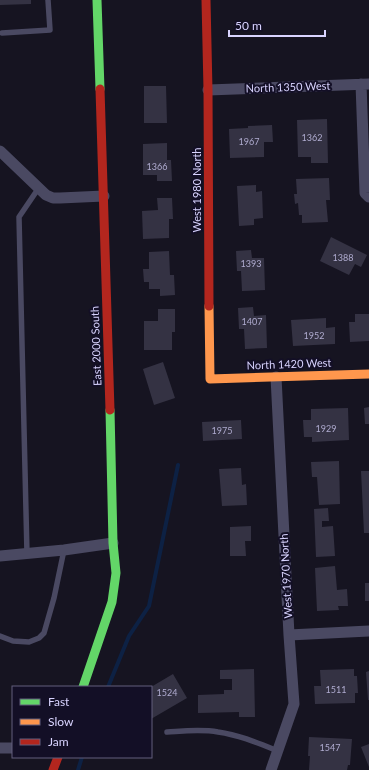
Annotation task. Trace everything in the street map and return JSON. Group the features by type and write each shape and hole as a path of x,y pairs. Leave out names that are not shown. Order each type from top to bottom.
{"street":[{"name":"East 2000 South","path":"83,686 112,602 116,573 97,0"},
{"name":"West 1980 North","path":"206,0 210,379"},
{"path":"365,84 365,193 369,197"},
{"name":"North 1350 West","path":"208,90 365,84"},
{"path":"0,151 46,195 53,198 104,196"},
{"name":"North 1420 West","path":"210,379 369,374"},
{"name":"West 1970 North","path":"271,770 294,704 289,635 276,377"},
{"path":"0,556 64,550 114,543"},
{"path":"289,635 369,631"},
{"path":"0,748 12,748"},
{"path":"53,770 58,758"}],"lane":[{"path":"2,33 50,30 48,0"},
{"path":"27,554 19,217 38,189"},
{"path":"0,636 13,641 29,642 40,638 44,633 64,550"},
{"path":"167,732 190,730 216,731 241,737 278,751"}],"building":[{"path":"0,0 31,0 31,4 0,5"},
{"path":"144,86 166,86 167,123 144,123"},
{"path":"327,119 328,163 311,163 311,157 298,157 297,120"},
{"path":"272,125 273,142 264,142 264,157 230,158 229,129 248,128 248,126"},
{"path":"167,143 167,160 171,160 172,181 157,181 157,175 143,175 143,144"},
{"path":"329,178 330,200 326,200 328,222 302,223 302,215 299,215 298,203 295,204 294,194 297,194 296,179"},
{"path":"256,185 256,192 262,191 263,218 254,219 254,225 239,226 237,186"},
{"path":"157,198 172,198 173,219 169,219 169,238 143,239 142,211 158,210"},
{"path":"331,237 367,255 361,267 355,264 349,275 320,261"},
{"path":"251,250 252,258 264,258 265,290 242,291 241,271 237,271 236,251"},
{"path":"169,251 170,275 174,275 175,295 160,296 160,289 149,289 149,282 144,282 143,269 149,269 149,252"},
{"path":"253,307 254,316 266,315 267,348 245,349 244,329 239,329 238,308"},
{"path":"158,309 175,309 175,332 172,332 172,350 144,350 144,321 158,321"},
{"path":"355,314 369,314 369,341 350,342 349,322 355,322"},
{"path":"326,318 326,328 335,327 335,344 293,346 291,320"},
{"path":"163,362 175,398 154,405 143,369"},
{"path":"369,407 369,424 365,424 364,408"},
{"path":"348,408 349,440 312,442 312,437 304,437 303,420 311,420 311,409"},
{"path":"241,420 242,439 203,441 202,422"},
{"path":"339,461 340,504 319,505 317,477 312,477 311,462"},
{"path":"241,468 242,485 246,484 247,505 222,506 219,469"},
{"path":"361,471 369,471 369,533 364,533"},
{"path":"328,508 329,521 322,521 322,527 333,526 335,556 316,557 314,509"},
{"path":"251,526 251,541 245,541 246,556 230,556 230,527"},
{"path":"335,566 337,590 347,589 348,606 338,606 339,610 317,611 315,568"},
{"path":"365,583 369,583 369,601 365,601"},
{"path":"254,669 255,717 239,717 239,712 198,713 198,695 224,694 224,690 232,690 232,679 220,679 220,670"},
{"path":"354,669 354,676 357,676 358,693 355,693 355,703 315,704 314,686 321,686 320,670"},
{"path":"369,671 369,700 368,700 366,672"},
{"path":"173,674 187,698 152,718 152,686"},
{"path":"309,737 352,739 350,765 348,765 347,770 309,770"},
{"path":"369,744 369,767 361,747"}],"waterway":[{"path":"108,686 129,636 149,606 178,465"},
{"path":"78,770 82,758"}],"traffic: fast":[{"path":"97,0 100,89"},
{"path":"83,686 112,602 116,573 113,543 110,410"}],"traffic: slow":[{"path":"209,306 210,379 369,374"}],"traffic: jam":[{"path":"206,0 209,306"},
{"path":"100,89 110,410"},
{"path":"53,770 58,758"}]}
